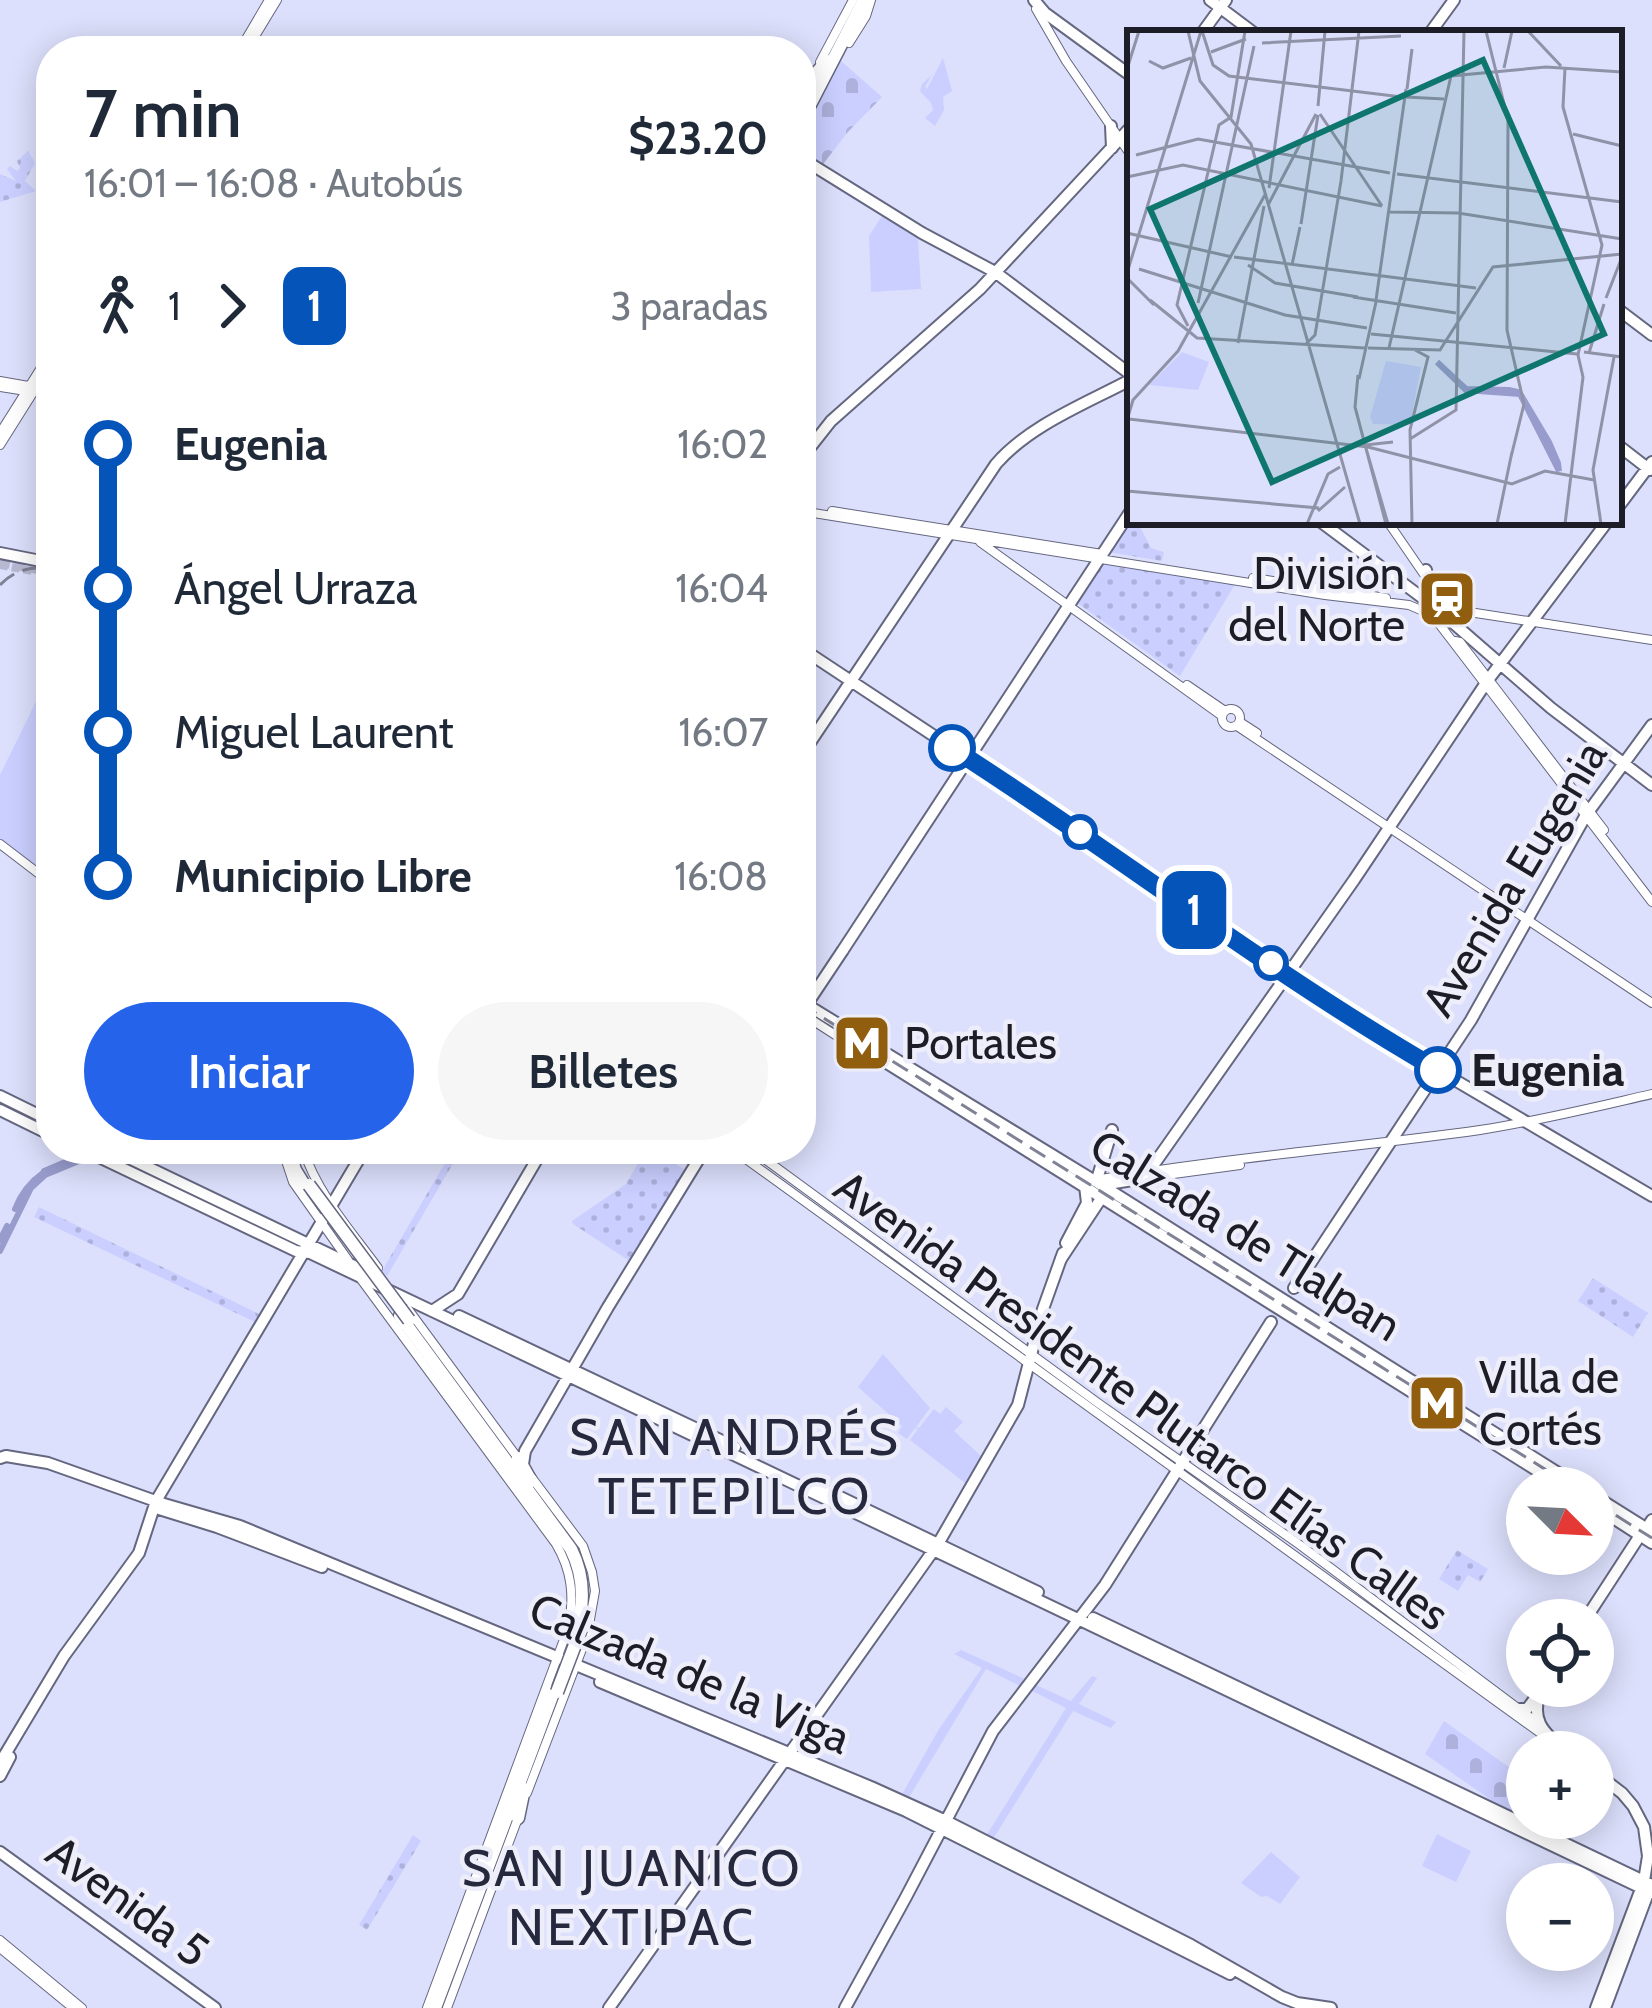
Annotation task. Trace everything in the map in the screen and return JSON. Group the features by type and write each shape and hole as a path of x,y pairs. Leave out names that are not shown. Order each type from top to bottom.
{"highway":[{"path":"816,90 859,19 863,0"},
{"path":"816,85 863,0"},
{"path":"816,70 828,60"},
{"path":"293,1164 539,1500 579,1568 583,1600 579,1629 437,2008"},
{"path":"405,1318 539,1500"},
{"path":"445,1377 454,1406"},
{"path":"520,1461 539,1500"},
{"path":"508,1479 539,1500"},
{"path":"500,1814 522,1781"},
{"path":"518,1818 522,1781"}],"main road":[{"path":"252,36 273,0"},
{"path":"816,65 863,0"},
{"path":"816,106 866,16 863,0"},
{"path":"1034,0 1124,142"},
{"path":"1434,28 1454,0"},
{"path":"1204,30 1219,3 1250,30"},
{"path":"1045,17 1127,73"},
{"path":"1045,17 1060,51 1124,142"},
{"path":"816,440 831,421 994,274 1124,142"},
{"path":"816,167 994,274 1127,375"},
{"path":"1622,312 1652,335"},
{"path":"816,730 946,532 1009,449 1127,379"},
{"path":"0,446 36,382"},
{"path":"0,384 36,390"},
{"path":"1622,448 1650,467 1622,502"},
{"path":"816,511 1404,600 1456,618 1582,625 1652,642"},
{"path":"816,987 1127,517"},
{"path":"1329,525 1456,618"},
{"path":"1329,525 1432,598 1501,661 1652,782"},
{"path":"1395,525 1456,618 1454,642 1652,898"},
{"path":"1146,1174 1486,682 1604,525"},
{"path":"985,540 1224,713 1237,711 1238,724"},
{"path":"0,553 36,566"},
{"path":"1426,573 1432,598"},
{"path":"1531,623 1652,642"},
{"path":"816,658 1363,1026 1652,1196"},
{"path":"1224,713 1226,726 1238,724 1652,1000"},
{"name":"Avenida Eugenia","path":"1294,1288 1471,1020 1587,813 1652,725"},
{"path":"1587,813 1607,829 1652,898"},
{"path":"0,846 36,874"},
{"name":"Calzada de Tlalpan","path":"816,1014 1532,1467"},
{"path":"0,1096 12,1110"},
{"path":"1098,1191 1168,1174 1530,1123 1652,1096"},
{"path":"1063,1253 1098,1191 1112,1130"},
{"path":"609,2008 936,1547 1018,1405 1063,1253 1087,1203 1098,1191 1146,1174 1389,1143"},
{"path":"115,1164 302,1247 339,1254"},
{"path":"139,1164 359,1276 436,1309"},
{"path":"305,1164 322,1221 339,1254 351,1264 436,1309 1649,1886"},
{"path":"1,1769 28,1716 73,1648 140,1561 168,1480 355,1164"},
{"path":"436,1309 456,1293 532,1164"},
{"path":"520,1461 696,1164"},
{"name":"Avenida Presidente Plutarco Elías Calles","path":"753,1164 1180,1466 1539,1731"},
{"name":"Avenida Presidente Plutarco Elías Calles","path":"771,1164 1031,1359"},
{"path":"1146,1174 1168,1174"},
{"path":"308,1186 332,1204 583,1546 595,1600 518,1818 437,2008"},
{"name":"Calzada de Tlalpan","path":"1098,1191 1548,1467"},
{"path":"351,1264 556,1544 569,1572 569,1626 500,1814 437,2008"},
{"path":"844,2008 993,1731 1082,1616 1271,1322"},
{"name":"Calzada de la Viga","path":"0,1458 41,1461 158,1508 240,1526 869,1791 1282,1997 1331,2008"},
{"name":"Avenida Presidente Plutarco Elías Calles","path":"1180,1466 1300,1545 1550,1731"},
{"path":"1614,1506 1651,1525"},
{"path":"1603,1599 1644,1541 1614,1520"},
{"path":"1082,1616 1242,1698 1649,1886"},
{"path":"556,1660 558,1668 570,1674 575,1667"},
{"path":"1,1769 61,1666"},
{"path":"1242,1698 1292,1713"},
{"path":"1520,1709 1529,1707"},
{"path":"1536,1707 1545,1731"},
{"path":"1614,1782 1635,1797 1652,1830"},
{"path":"1600,2008 1649,1886 1642,1821 1614,1785"},
{"name":"Avenida 5","path":"2,1859 203,2008"},
{"name":"Avenida 5","path":"2,1859 215,2008"},
{"path":"0,1944 73,2008"},
{"path":"0,1944 82,2008"},
{"name":"Calzada de la Viga","path":"1206,1957 1297,2008"}],"green space":[{"path":"943,58 952,91 943,97 944,110 935,126 925,118 933,110 920,91 932,75 927,89"},
{"path":"841,61 882,97 821,167 816,163 816,110"},
{"path":"28,151 35,163 25,181 36,191 0,202 0,174 16,181 7,169 17,171 17,161"},
{"path":"882,216 918,239 921,289 871,292 869,236"},
{"path":"1127,522 1139,525 1151,548 1164,552 1162,561 1108,552"},
{"path":"1099,562 1237,581 1180,676 1076,602"},
{"path":"36,702 36,868 0,840 0,775"},
{"path":"444,1164 453,1164 387,1276 382,1271"},
{"path":"637,1164 676,1164 688,1172 631,1262 572,1221 626,1184"},
{"path":"39,1207 261,1315 257,1323 34,1217"},
{"path":"1593,1278 1648,1313 1633,1337 1578,1301"},
{"path":"883,1354 930,1408 916,1427 934,1409 940,1414 946,1407 963,1422 954,1431 981,1456 965,1483 910,1440 918,1429 907,1439 898,1433 902,1426 858,1387"},
{"path":"1457,1550 1488,1569 1480,1582 1468,1575 1458,1591 1439,1579"},
{"path":"961,1650 1025,1679 1020,1686 986,1669 908,1799 901,1796 939,1729 982,1668 954,1654"},
{"path":"1092,1676 1097,1678 1079,1704 1116,1722 1111,1728 1073,1711 993,1839 986,1836 1066,1708 1030,1690 1034,1684 1071,1701"},
{"path":"1444,1721 1506,1765 1506,1810 1425,1754"},
{"path":"1437,1834 1471,1851 1456,1882 1422,1866"},
{"path":"413,1835 421,1841 367,1930 359,1925"},
{"path":"1271,1852 1300,1877 1280,1904 1241,1883"}],"waterway":[{"path":"44,1171 61,1164"},
{"path":"0,1251 31,1188 45,1175 72,1164"},
{"path":"15,1209 43,1173"},
{"path":"0,1240 7,1226"}],"tunnel":[{"path":"0,562 36,569"},
{"path":"0,565 32,571"}],"railway":[{"path":"0,585 23,570 36,568"},
{"path":"816,1013 1541,1467"},
{"path":"1614,1514 1652,1538"}],"bus line":[{"name":"1","path":"952,748 1363,1026 1438,1070"}],"place":[{"name":"División del Norte","path":"1447,599"},
{"name":"Portales","path":"862,1043"},
{"name":"Eugenia","path":"1438,1070"},
{"name":"Villa de Cortés","path":"1437,1403"}],"district":[{"name":"SAN ANDRÉS TETEPILCO","path":"735,1466"},
{"name":"SAN JUANICO NEXTIPAC","path":"632,1897"}]}
